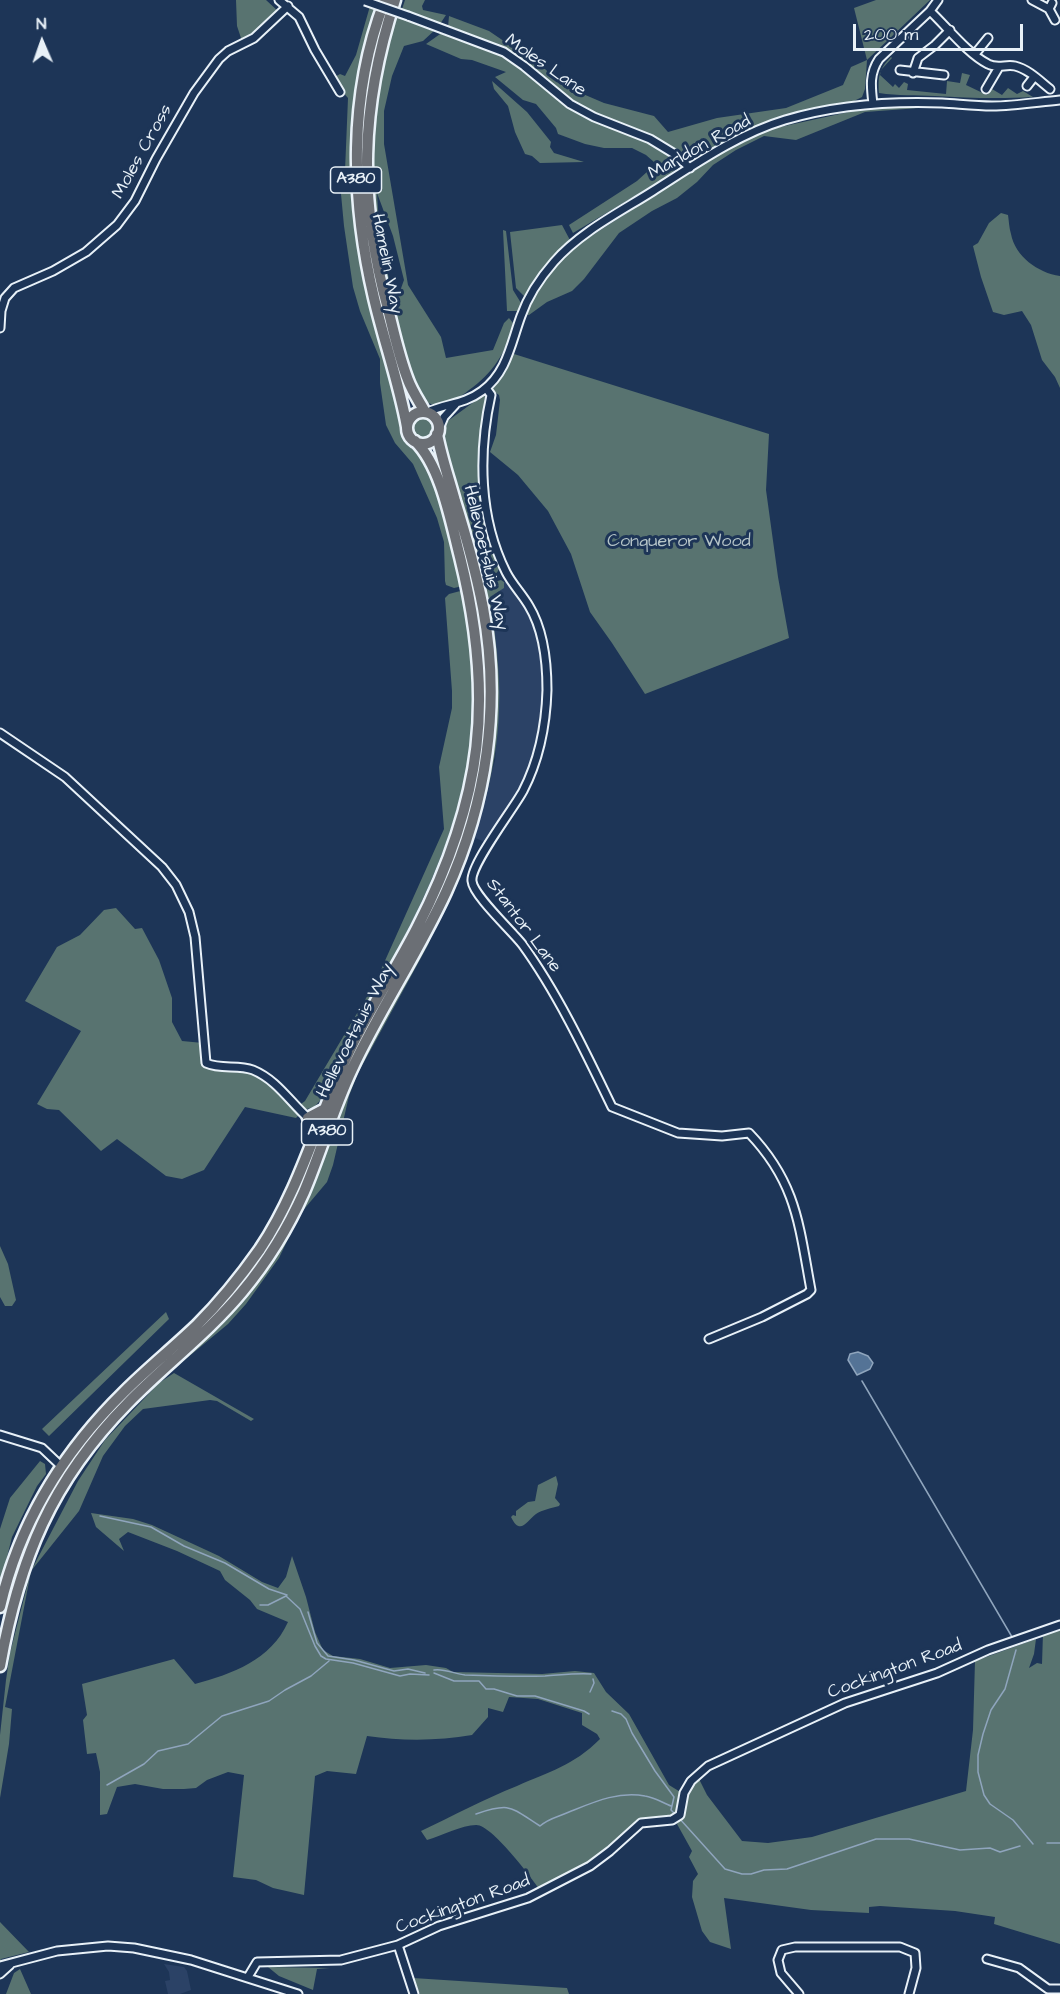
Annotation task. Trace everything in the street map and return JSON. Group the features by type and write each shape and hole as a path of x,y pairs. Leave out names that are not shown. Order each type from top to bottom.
{"highway":[{"name":"Hamelin Way","path":"385,0 373,34 362,88 357,140 357,191 368,269 400,390 407,427"},
{"name":"Hamelin Way","path":"395,0 381,47 371,94 366,183 373,248 384,297 408,380 426,412"},
{"path":"426,412 437,420 438,432 428,442 415,441 409,435 407,427 413,415 426,412"},
{"name":"Hellevoetsluis Way","path":"0,1666 13,1600 25,1564 43,1520 70,1472 118,1413 207,1331 233,1302 266,1260 287,1226 310,1177 351,1071 446,893 473,823 489,742 491,697 489,650 478,588 438,432"},
{"name":"Hellevoetsluis Way","path":"0,1607 10,1571 28,1524 77,1443 106,1411 221,1300 273,1227 293,1189 353,1044 417,929 443,873 465,811 477,751 480,677 471,607 456,541 435,467 415,441"},
{"path":"308,1154 312,1129 308,1118 325,1109"}],"street":[{"path":"279,0 288,6 302,22 315,51 340,92"},
{"name":"Moles Lane","path":"364,0 504,52 525,66 570,104 594,117 650,139 673,153 690,168"},
{"path":"873,104 871,75 879,59 930,11 938,0"},
{"path":"1032,0 1050,6 1055,20"},
{"name":"Moles Cross","path":"0,328 1,311 5,298 14,288 86,252 117,225 135,201 194,93 219,59 228,51 254,38 288,6"},
{"path":"930,11 964,47 988,64 999,67 1017,66 1050,88"},
{"path":"913,73 918,58 950,30"},
{"path":"975,54 988,38"},
{"path":"986,88 999,67"},
{"path":"900,70 913,73 940,72"},
{"path":"1028,86 1035,77"},
{"name":"Marldon Road","path":"426,412 455,405 486,388 503,367 527,301 536,285 554,261 575,242 690,168 746,136 784,121 839,108 873,104 917,102 992,106 1060,100"},
{"name":"Stantor Lane","path":"486,388 491,395 484,430 486,508 502,564 535,619 546,665 547,687 543,731 534,765 523,790 471,879 482,900 515,936 545,978 612,1107 678,1132 722,1136 749,1133 785,1182 802,1233 811,1290 762,1317 709,1339"},
{"name":"Marldon Road","path":"438,432 444,417 455,405"},
{"path":"0,733 64,777 162,867 176,885 189,912 195,938 206,1063 213,1066 239,1066 262,1075 285,1093 308,1118"},
{"path":"0,1435 42,1448 61,1466"},
{"name":"Cockington Road","path":"248,1977 257,1962 341,1960 398,1945 439,1926 540,1893 600,1859 641,1823 676,1819 680,1815 684,1793 691,1781 708,1766 844,1703 937,1673 988,1650 1060,1625"},
{"path":"398,1945 414,1994"},
{"path":"0,1966 57,1951 91,1947 125,1947 165,1953 298,1994"},
{"path":"799,1994 781,1973 778,1960 782,1950 795,1947 900,1947 915,1953 916,1968 909,1994"},
{"path":"987,1959 1019,1968 1048,1989 1060,1989"},
{"path":"0,1974 10,1965"}],"shaded area":[{"path":"504,582 509,582 521,597 533,619 539,640 544,688 540,725 534,754 526,776 487,843 473,837 495,761 499,671 490,597 503,588"},
{"path":"858,1352 868,1356 873,1363 870,1369 857,1375 848,1360 850,1354"},
{"path":"164,1964 184,1967 191,1990 180,1994 168,1994 165,1981 170,1980 169,1972"}],"green space":[{"path":"236,0 266,0 279,12 257,32 242,41 237,26"},
{"path":"405,0 425,0 423,10 446,15 440,24 402,9"},
{"path":"876,0 930,0 867,60 854,8"},
{"path":"370,6 375,8 356,95 351,164 353,204 367,287 402,432 420,448 439,493 463,586 454,588 446,585 445,581 444,542 437,518 413,464 395,443 386,425 380,383 380,359 360,311 353,287 344,226 341,194 345,171 348,98 331,79 340,74 345,76 356,55"},
{"path":"395,15 436,29 423,41 404,46 392,76 384,111 384,144 408,285 441,337 446,358 493,350 504,323 509,318 513,323 503,352 485,377 460,397 439,405 428,403 419,392 409,368 389,297 370,195 368,177 373,116","holes":["377,193 393,236 404,280 395,305 380,240"]},
{"path":"449,16 489,31 545,69 562,85 604,103 654,116 668,132 717,118 786,108 843,85 851,67 867,60 865,89 862,97 854,101 784,117 744,131 699,157 689,159 657,138 573,102 529,64 505,50 448,27"},
{"path":"443,32 501,53 533,76 568,106 649,142 675,160 677,168 665,178 573,233 569,225 637,181 649,170 658,176 663,170 646,155 632,148 604,148 558,134 556,128 536,104 523,100 495,77 506,72 472,60 461,59 426,44"},
{"path":"881,72 880,75 893,87 895,84 899,88 904,82 908,84 907,90 946,94 947,81 960,83 962,73 970,75 966,85 987,95 992,89 1002,95 1008,88 1017,94 1023,91 1033,97 972,98 879,93 879,77"},
{"path":"492,81 527,112 551,142 550,147 554,153 584,162 540,163 532,156 525,154 515,132 508,106 494,89"},
{"path":"919,105 933,107 865,112 796,140 764,136 736,150 713,165 677,198 619,233 572,291 547,302 529,315 524,314 547,276 571,249 723,151 758,133 780,127 867,108"},
{"path":"1001,213 1008,215 1013,242 1022,256 1036,267 1060,276 1060,388 1042,360 1031,325 1022,311 1004,315 993,312 981,277 973,246 978,243 989,223"},
{"path":"562,225 571,242 539,275 525,297 516,288 510,232"},
{"path":"503,230 506,231 513,290 521,303 518,311 507,311"},
{"name":"Conqueror Wood","path":"514,354 769,434 766,490 789,638 645,694 590,612 571,554 548,511 518,475 490,452 496,435 500,400 499,395 492,390"},
{"path":"485,396 487,400 481,432 480,480 499,569 494,578 480,582 442,442 445,423"},
{"path":"424,416 432,420 436,428 432,436 424,440 416,436 412,428 416,420"},
{"path":"501,580 504,582 504,588 490,597 499,682 498,734 495,756 478,823 451,887 490,738 481,586"},
{"path":"464,590 473,660 474,713 466,772 456,811 444,848 413,920 356,1026 320,1101 314,1107 307,1109 301,1107 301,1104 305,1101 375,983 444,829 439,767 452,708 445,598 449,594"},
{"path":"116,908 135,929 142,928 159,960 172,998 172,1022 182,1041 203,1043 205,1065 214,1068 236,1069 258,1076 298,1111 296,1118 245,1107 204,1170 182,1179 166,1176 117,1139 101,1151 59,1110 47,1109 37,1104 81,1031 25,1001 57,947 80,935 104,910"},
{"path":"430,931 433,932 428,945 358,1073 349,1096 327,1182 300,1214 279,1258 246,1304 228,1324 175,1368 175,1363 270,1257 343,1094"},
{"path":"0,1246 8,1264 16,1300 12,1306 5,1306 0,1297"},
{"path":"166,1312 169,1319 49,1436 42,1429"},
{"path":"174,1373 254,1419 251,1421 217,1401 210,1400 143,1409 125,1426 103,1456 79,1511 31,1571 78,1481 105,1440 159,1383"},
{"path":"40,1461 45,1464 46,1474 37,1486 12,1537 0,1585 0,1529 10,1498"},
{"path":"556,1476 558,1484 555,1498 559,1506 538,1513 523,1525 517,1526 511,1517 516,1516 516,1511 528,1502 535,1501 538,1485"},
{"path":"91,1513 133,1519 152,1525 219,1556 262,1582 278,1588 286,1577 292,1556 315,1632 323,1650 333,1656 360,1659 390,1668 426,1665 446,1668 453,1672 542,1674 575,1671 594,1673 606,1692 629,1714 669,1785 682,1793 678,1814 673,1817 640,1821 589,1865 540,1890 510,1852 483,1827 476,1825 464,1827 427,1840 421,1831 493,1796 561,1767 580,1756 600,1739 597,1734 582,1725 582,1713 538,1699 509,1697 503,1712 488,1708 488,1717 472,1735 420,1740 367,1736 356,1774 327,1771 315,1776 304,1895 273,1888 256,1880 233,1877 244,1775 228,1772 207,1780 196,1788 163,1789 135,1784 117,1787 107,1814 100,1815 100,1772 96,1753 87,1754 83,1720 87,1715 82,1684 174,1659 195,1684 209,1680 249,1664 261,1656 281,1635 288,1622 257,1609 250,1600 225,1580 220,1571 177,1551 128,1532 119,1539 124,1551 96,1527"},
{"path":"31,1571 5,1707 12,1709 0,1798 0,1735 6,1680 10,1653"},
{"path":"1060,1627 1060,1944 994,1924 995,1917 955,1911 880,1906 869,1907 869,1913 811,1910 724,1898 731,1949 710,1942 702,1931 692,1897 693,1881 698,1874 689,1857 692,1851 677,1824 681,1818 689,1789 698,1777 707,1795 742,1841 768,1843 812,1837 966,1791 973,1730 975,1661 1036,1639 1029,1668 1037,1663 1042,1664 1043,1633"},
{"path":"0,1922 29,1952 1,1959 0,1962"},
{"path":"268,1967 330,1968 317,1969 313,1990 279,1976"},
{"path":"20,1969 31,1994 6,1994 14,1973"},
{"path":"413,1978 567,1988 569,1994 420,1994"}],"waterway":[{"path":"862,1381 1012,1637"},
{"path":"100,1516 151,1527 184,1546 225,1563 269,1589 287,1595"},
{"path":"286,1596 300,1609 315,1646 321,1656 326,1659 353,1663 400,1676 429,1675"},
{"path":"260,1605 268,1605 286,1596"},
{"path":"308,1612 317,1643 328,1656 354,1660 394,1671 408,1669 425,1673"},
{"path":"1016,1650 1005,1689 991,1710 983,1734 978,1755 978,1772 984,1795 990,1804 1013,1820 1033,1844"},
{"path":"107,1785 144,1764 158,1751 188,1744 222,1716 269,1701 311,1676 329,1661"},
{"path":"434,1670 465,1675 495,1676 591,1674"},
{"path":"434,1673 454,1681 479,1681 486,1689 517,1696 535,1696 589,1714"},
{"path":"590,1692 594,1683 593,1679"},
{"path":"612,1711 621,1714 626,1719 655,1771 674,1797 671,1810 676,1815"},
{"path":"476,1814 497,1808 510,1808 540,1826 597,1801 616,1796 648,1797 671,1806"},
{"path":"679,1818 725,1869 742,1874 787,1869 876,1839 909,1839 960,1850 990,1848 1000,1852 1020,1846"},
{"path":"1047,1843 1060,1843"}]}
